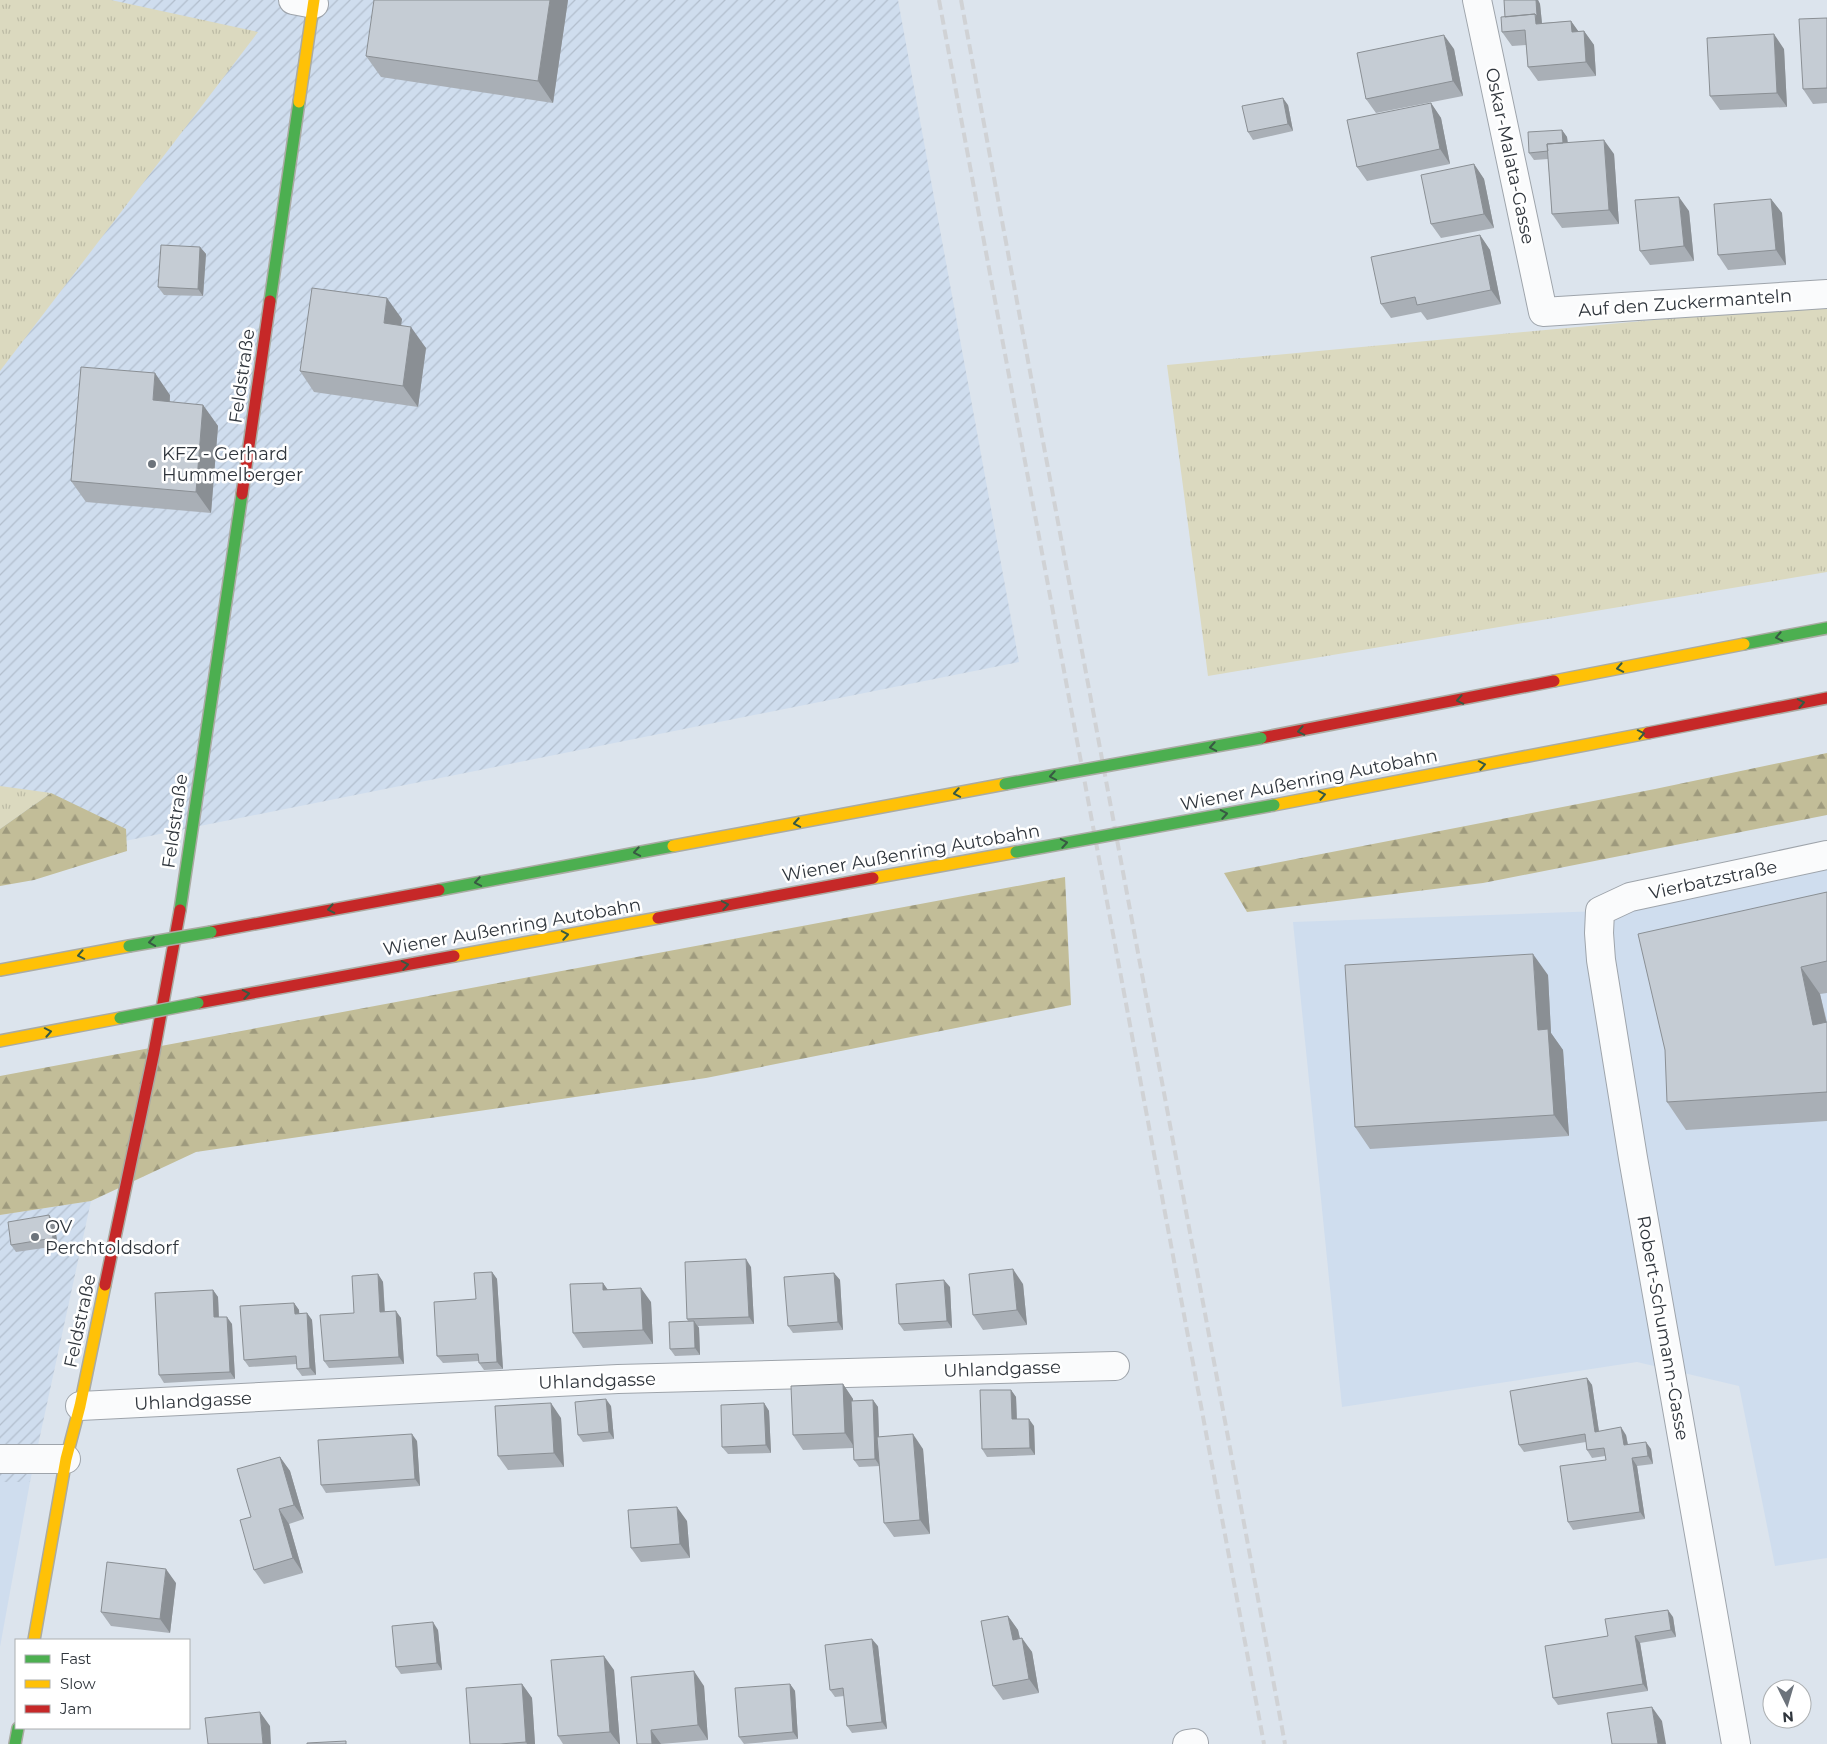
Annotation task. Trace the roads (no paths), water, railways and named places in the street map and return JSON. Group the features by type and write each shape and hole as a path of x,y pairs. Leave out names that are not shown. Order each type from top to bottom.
{"main road":[{"name":"Feldstraße","path":"34,1639 66,1459 80,1406 154,1052 184,886 192,822 255,413 307,1"},
{"path":"0,970 1261,738 1827,628"},
{"name":"Wiener Außenring Autobahn","path":"0,1041 1274,805 1827,698"},
{"path":"15,1744 18,1729"}],"street":[{"name":"Oskar-Malata-Gasse","path":"1477,0 1543,312"},
{"name":"Auf den Zuckermanteln","path":"1543,312 1827,294"},
{"name":"Vierbatzstraße","path":"1600,911 1630,897 1827,855"},
{"name":"Robert-Schumann-Gasse","path":"1600,911 1601,960 1633,1158 1736,1744"},
{"name":"Uhlandgasse","path":"80,1406 618,1379 1115,1366"},
{"path":"0,1458 66,1459"},
{"path":"1187,1744 1194,1744"}],"railway":[{"path":"939,0 1264,1744"},
{"path":"961,0 1285,1744"}],"place":[{"name":"KFZ - Gerhard Hummelberger","path":"152,464"},
{"name":"OV Perchtoldsdorf","path":"35,1237"}]}
